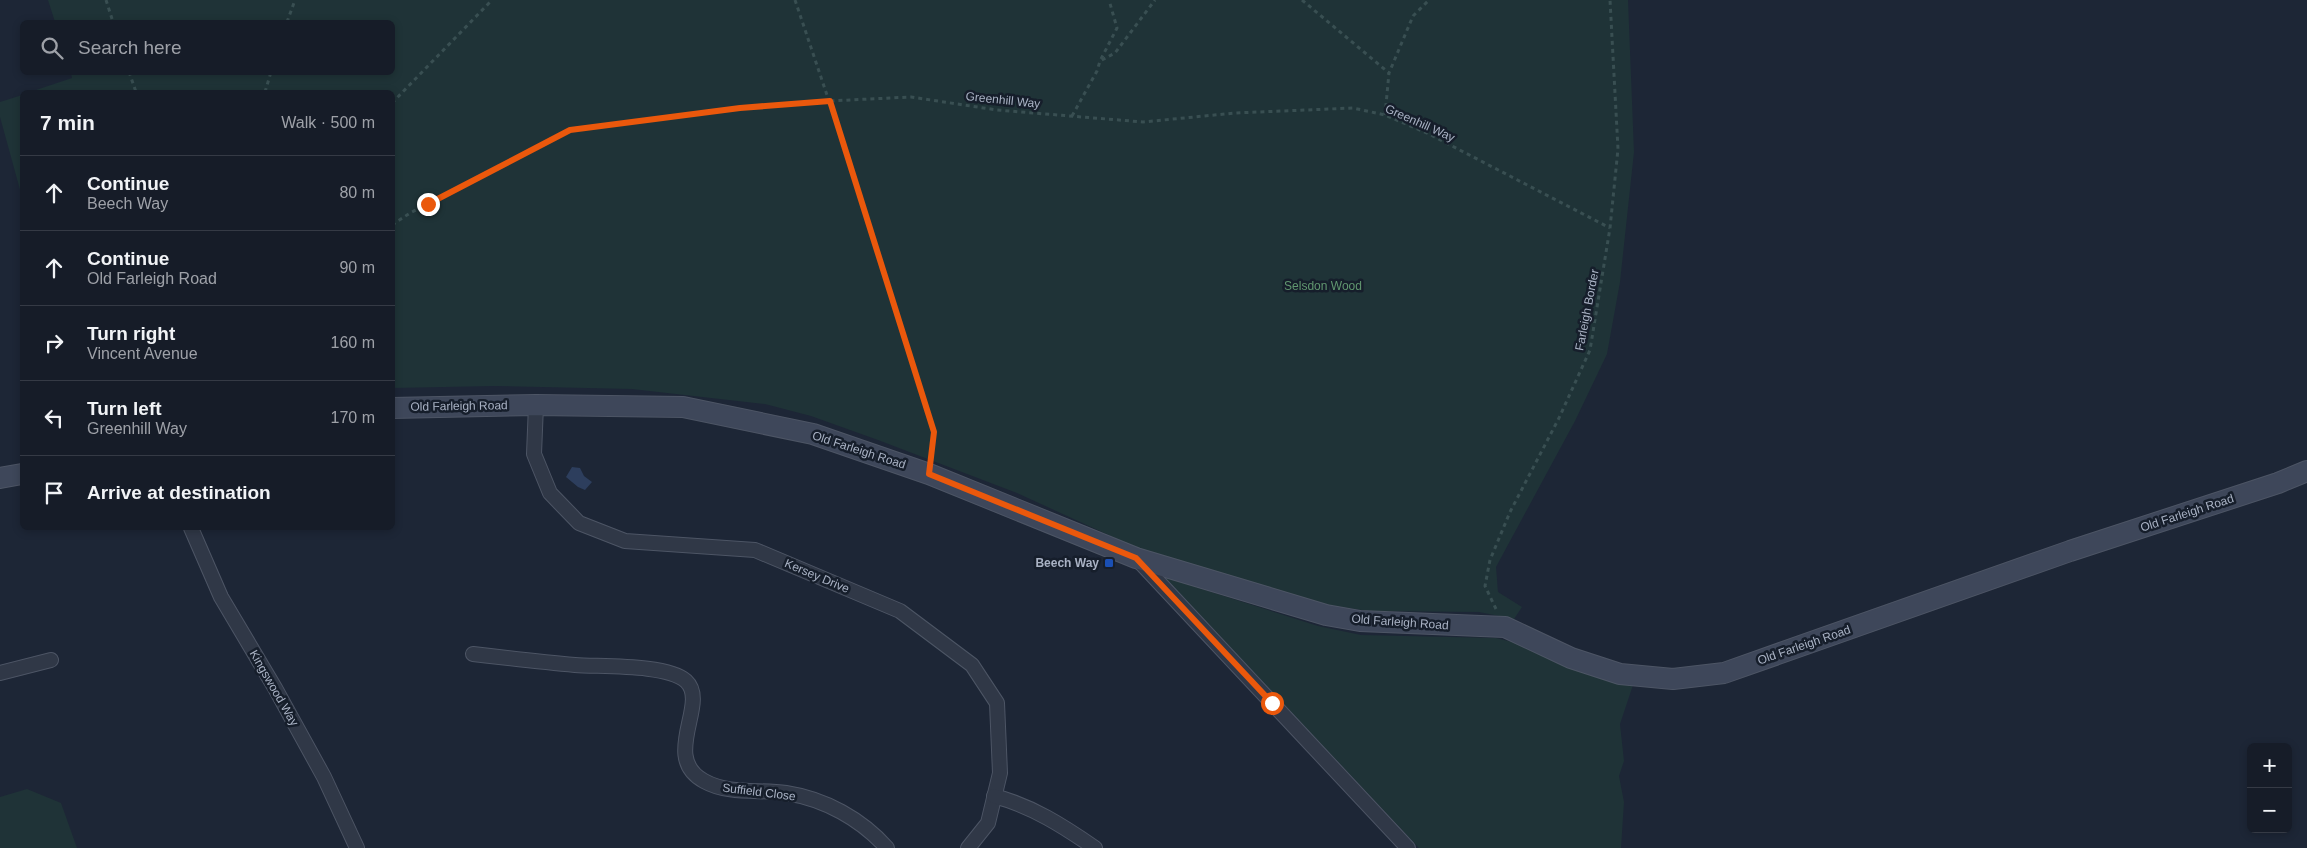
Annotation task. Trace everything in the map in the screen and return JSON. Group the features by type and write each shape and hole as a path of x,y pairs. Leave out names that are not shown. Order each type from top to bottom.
{"street":[{"name":"Old Farleigh Road","path":"395,408 536,405 683,407 813,434 929,474 1136,558 1326,615 1360,621 1505,627 1571,658 1620,674 1673,679 1724,673 2070,551 2278,483 2307,471"},
{"name":"Kersey Drive","path":"536,405 534,454 550,493 579,523 625,541 755,550 900,611 972,665 997,703 1000,773 988,823 968,848"},
{"path":"0,478 20,474"},
{"name":"Kingswood Way","path":"192,530 221,597 275,688 324,777 357,848"},
{"path":"1136,558 1408,848"},
{"name":"Suffield Close","path":"473,654 577,665 647,669 679,676 687,682 692,691 691,716 684,747 690,770 696,776 716,787 744,791 785,793 825,804 846,813 862,824 887,848"},
{"path":"0,673 51,660"},
{"path":"994,796 1018,802 1059,823 1095,848"}],"path":[{"path":"106,0 112,20"},
{"path":"288,20 295,0"},
{"path":"395,100 492,0"},
{"path":"795,0 830,101 934,432 929,474"},
{"path":"1072,116 1098,71 1100,61 1117,28 1108,0"},
{"path":"1100,61 1115,53 1155,0"},
{"path":"1302,0 1389,73"},
{"path":"1385,115 1389,73 1414,16 1429,0"},
{"name":"Farleigh Border","path":"1505,627 1486,586 1490,560 1510,512 1554,427 1590,350 1610,228 1618,149 1610,0"},
{"path":"130,75 135,90"},
{"path":"266,90 270,75"},
{"name":"Greenhill Way","path":"395,223 410,213 570,130 740,108 911,97 997,110 1143,122 1235,113 1353,108 1385,115 1428,134 1610,228"}],"green space":[{"name":"Selsdon Wood","path":"48,0 1628,0 1634,152 1620,282 1607,354 1575,421 1496,567 1498,592 1522,607 1514,619 1479,612 1368,611 1329,605 1137,548 1017,493 811,416 765,404 632,389 495,386 395,388 395,90 36,90 72,78 71,75 395,75 395,20 54,20"},
{"path":"20,96 20,190 0,117 0,102"},
{"path":"1164,577 1318,626 1361,635 1496,638 1528,646 1633,685 1620,724 1624,761 1619,776 1624,802 1621,848 1419,848"},
{"path":"27,789 61,803 77,848 0,848 0,797"}],"water":[{"path":"572,467 580,468 584,476 592,482 585,490 566,477"}],"place":[{"name":"Beech Way","path":"1109,563"}],"route":[{"path":"428,204 570,130 740,108 830,101 934,432 929,474 1136,558 1272,703"}]}
